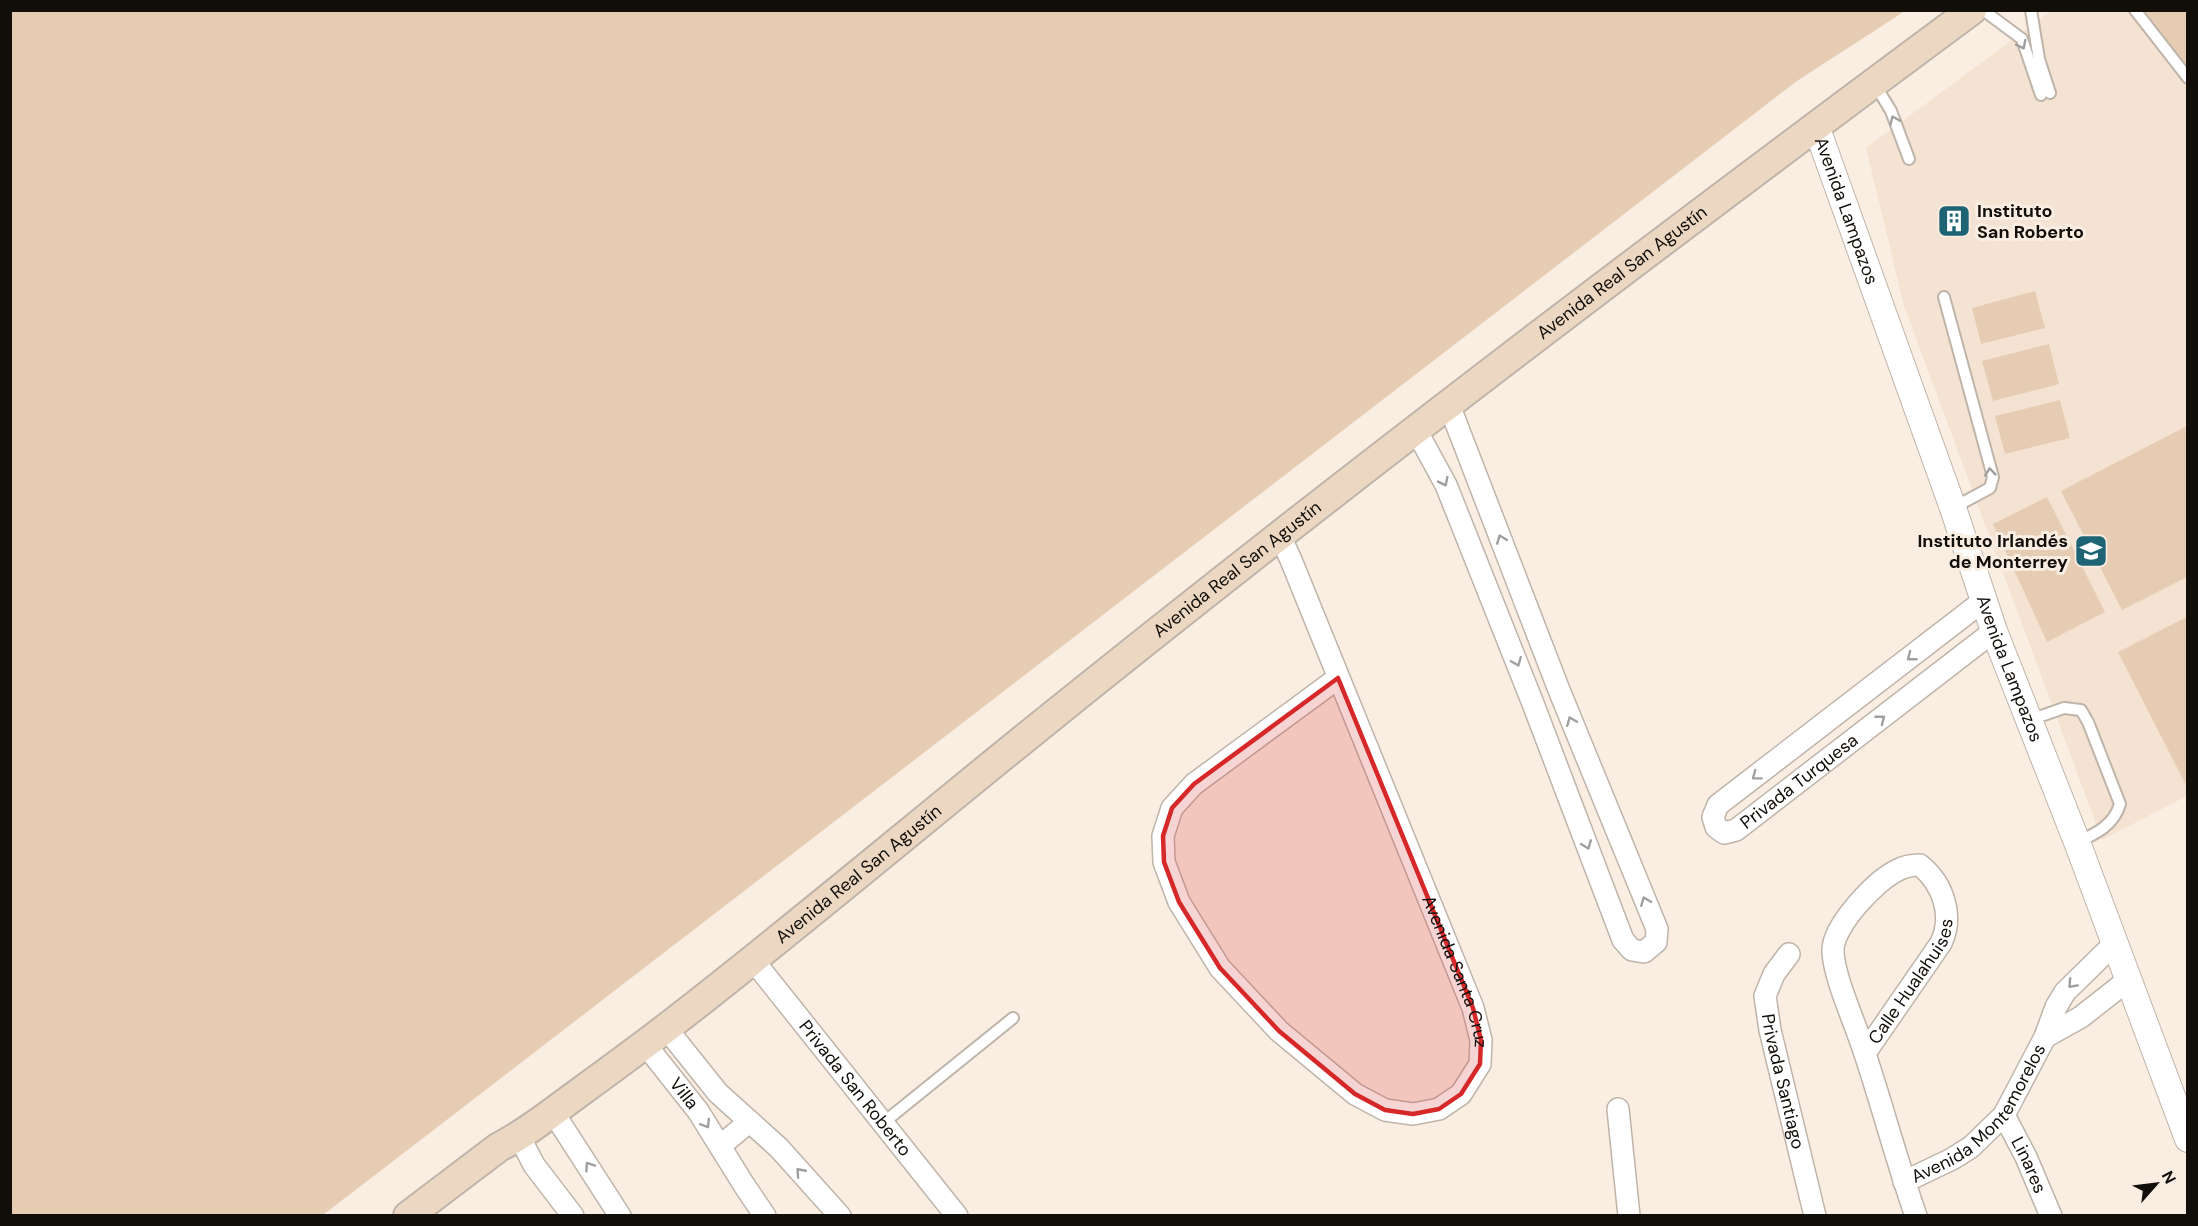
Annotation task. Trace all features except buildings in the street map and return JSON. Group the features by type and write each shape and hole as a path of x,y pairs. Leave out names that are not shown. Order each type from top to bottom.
{"main road":[{"name":"Avenida Real San Agustín","path":"408,1215 499,1147 515,1139 554,1112 655,1036 753,960 1030,734 1416,430 1972,10"},
{"name":"Avenida Real San Agustín","path":"424,1215 503,1152 515,1139"}],"street":[{"name":"Avenida Lampazos","path":"1816,126 1953,508 1994,631 2077,842 2187,1136"},
{"path":"1416,430 1446,485 1532,701 1623,940 1632,950 1644,952 1656,942 1657,929 1558,690 1449,405"},
{"name":"Avenida Santa Cruz","path":"1280,536 1292,560 1473,1008 1481,1040 1480,1064 1461,1094 1439,1109 1413,1114 1385,1110 1355,1094 1279,1031 1220,968 1179,902 1164,862 1162,836 1172,808 1194,783 1338,678"},
{"name":"Privada Turquesa","path":"1983,601 1718,805 1713,817 1716,827 1724,833 1736,830 1994,631"},
{"path":"1532,701 1558,690"},
{"path":"1832,718 1849,743"},
{"name":"Calle Hualahuises","path":"1865,1053 1941,943 1946,932 1946,909 1941,893 1929,873 1920,865 1896,870 1860,902 1840,926 1834,938 1833,951 1836,968 1916,1215"},
{"name":"Avenida Montemorelos","path":"1904,1182 1952,1159 1971,1147 2004,1115 2045,1037 2056,1007 2065,992 2114,944"},
{"name":"Privada Santiago","path":"1789,954 1774,974 1765,996 1770,1030 1815,1215"},
{"name":"Privada San Roberto","path":"753,960 957,1215"},
{"name":"Avenida Montemorelos","path":"2045,1037 2081,1017 2128,980"},
{"name":"Villa","path":"655,1036 696,1067 718,1093 779,1148 840,1215"},
{"name":"Villa","path":"655,1036 677,1082 699,1111 765,1215"},
{"path":"677,1082 696,1067"},
{"path":"1618,1109 1629,1215"},
{"path":"554,1112 620,1215"},
{"name":"Linares","path":"2004,1115 2026,1157 2051,1215"},
{"path":"720,1146 749,1122"},
{"path":"515,1139 573,1215"}],"lane":[{"path":"1983,10 2022,39 2046,94 2031,10"},
{"path":"2135,10 2187,78"},
{"path":"1874,83 1891,111 1909,159"},
{"path":"1944,297 1993,477 1990,488 1953,508"},
{"path":"2029,720 2064,708 2081,710 2120,804 2116,817 2095,835 2077,842"},
{"path":"883,1123 1013,1018"}],"highlighted area":[{"path":"1338,678 1473,1008 1481,1040 1480,1064 1461,1094 1439,1109 1413,1114 1385,1110 1355,1094 1279,1031 1220,968 1179,902 1164,862 1163,836 1172,808 1194,784"}],"shaded area":[{"path":"10,11 1905,11 1797,81 323,1215 11,1215"},
{"name":"Instituto Irlandés de Monterrey","path":"2051,11 2187,11 2187,796 2102,840 1904,306 1866,148"},
{"path":"2139,11 2187,11 2187,71"},
{"path":"2035,291 2045,328 1981,344 1972,308"},
{"path":"2049,344 2059,384 1993,401 1982,361"},
{"path":"2060,400 2070,438 2005,454 1995,416"},
{"path":"2187,426 2187,577 2122,610 2061,491"},
{"path":"2047,497 2105,612 2047,642 1993,524"},
{"path":"2187,617 2187,787 2118,652"}],"place":[{"name":"Instituto San Roberto","path":"1954,221"},
{"name":"Instituto Irlandés de Monterrey","path":"2091,551"}]}
